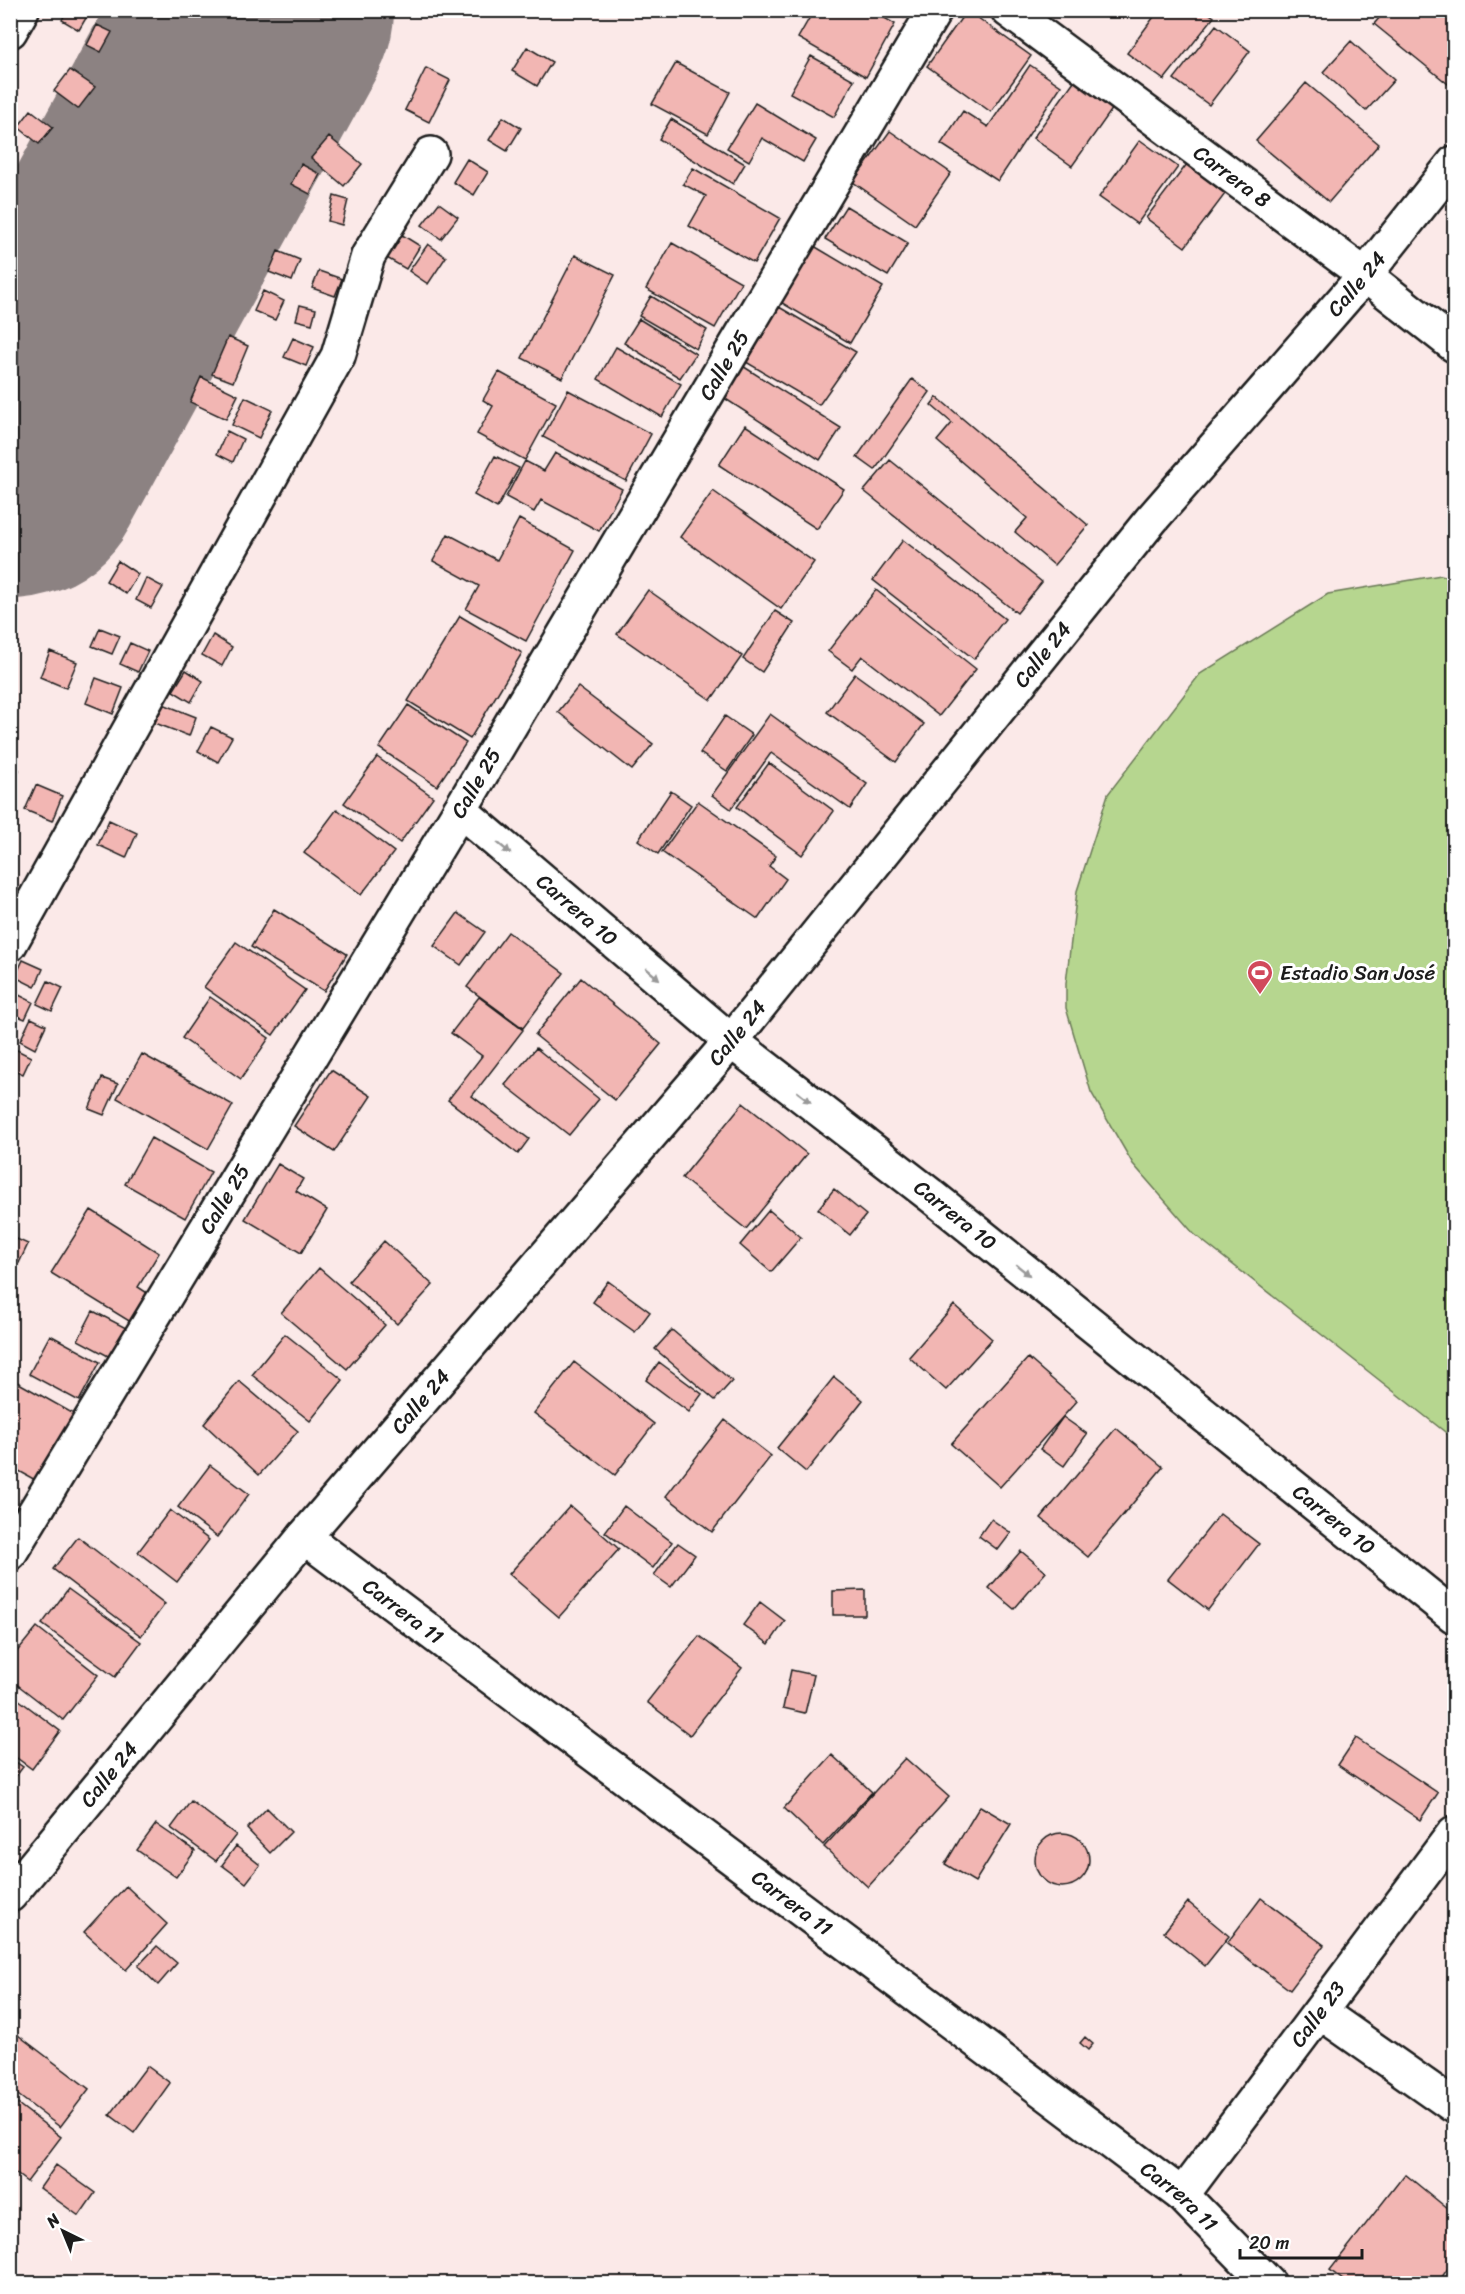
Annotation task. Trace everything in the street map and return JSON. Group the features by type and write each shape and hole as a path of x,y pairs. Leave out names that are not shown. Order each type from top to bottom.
{"street":[{"path":"10,31 22,10"},
{"name":"Calle 25","path":"13,1541 460,810 935,10"},
{"name":"Carrera 8","path":"1008,10 1365,275 1455,345"},
{"path":"10,944 338,356 368,256 431,154"},
{"name":"Calle 24","path":"10,1895 304,1537 731,1041 1151,520 1365,275 1455,163"},
{"name":"Carrera 10","path":"460,810 731,1041 933,1197 1455,1616"},
{"name":"Carrera 11","path":"304,1537 1182,2195 1269,2283"},
{"name":"Calle 23","path":"1182,2195 1455,1833"},
{"path":"1320,2012 1455,2106"}],"green space":[{"name":"Estadio San José","path":"1441,575 1454,578 1454,1439 1194,1234 1133,1164 1091,1092 1066,1008 1066,983 1077,891 1108,794 1200,674 1328,594"}],"building":[{"path":"67,10 85,10 89,13 79,30 62,20"},
{"path":"814,10 871,10 895,24 866,77 798,38"},
{"path":"890,10 908,10 904,18"},
{"path":"967,10 1031,56 991,112 927,66"},
{"path":"1159,10 1204,10 1214,17 1164,80 1127,53"},
{"path":"1386,10 1454,10 1453,88 1374,24"},
{"path":"97,25 112,32 101,52 87,45"},
{"path":"1216,25 1250,51 1209,105 1174,79"},
{"path":"1351,41 1394,80 1366,111 1323,72"},
{"path":"527,47 552,62 537,86 512,71"},
{"path":"811,56 854,80 834,117 790,93"},
{"path":"676,63 730,92 708,134 652,104"},
{"path":"1030,65 1061,86 998,181 941,144 963,111 988,127"},
{"path":"426,68 450,80 429,122 405,110"},
{"path":"70,70 95,87 78,109 54,91"},
{"path":"1074,81 1113,108 1072,166 1033,138"},
{"path":"1306,83 1379,144 1329,202 1256,141"},
{"path":"755,103 816,140 803,162 762,138 749,161 727,148"},
{"path":"31,110 53,127 39,144 18,127"},
{"path":"503,117 521,128 507,151 489,140"},
{"path":"671,119 745,164 733,184 659,139"},
{"path":"890,131 951,173 915,225 853,182"},
{"path":"329,137 362,164 344,186 311,158"},
{"path":"1140,140 1178,167 1137,224 1099,197"},
{"path":"467,159 488,172 474,195 453,182"},
{"path":"301,164 320,174 310,194 291,184"},
{"path":"1187,164 1225,194 1185,247 1146,218"},
{"path":"693,168 780,218 754,263 689,226 706,196 683,184"},
{"path":"334,196 348,200 342,225 328,221"},
{"path":"439,203 458,217 441,239 422,225"},
{"path":"846,206 908,243 888,276 825,239"},
{"path":"399,233 420,246 406,269 385,257"},
{"path":"672,243 741,282 715,328 646,289"},
{"path":"809,243 883,287 850,343 777,300"},
{"path":"428,244 446,257 428,284 409,271"},
{"path":"278,251 300,260 292,281 269,272"},
{"path":"575,255 615,275 562,378 522,358"},
{"path":"319,271 342,279 335,296 312,288"},
{"path":"263,291 284,301 275,320 254,311"},
{"path":"651,296 707,330 696,349 639,316"},
{"path":"300,305 316,309 312,324 296,320"},
{"path":"779,307 856,352 819,405 746,362"},
{"path":"639,319 696,354 680,378 624,343"},
{"path":"228,337 248,346 233,382 212,374"},
{"path":"293,338 314,347 306,366 284,357"},
{"path":"616,347 681,384 662,417 598,379"},
{"path":"741,365 841,428 820,460 721,396"},
{"path":"499,372 556,403 525,460 477,434 493,406 483,400"},
{"path":"201,377 238,395 226,419 190,402"},
{"path":"912,379 930,392 875,470 857,457"},
{"path":"568,390 651,434 626,481 543,437"},
{"path":"245,397 272,410 259,438 232,425"},
{"path":"937,397 1088,525 1054,565 1015,532 1027,518 937,441 952,423 931,405"},
{"path":"745,425 844,489 817,529 719,465"},
{"path":"227,431 243,439 233,462 217,454"},
{"path":"555,453 622,489 599,531 541,500 534,512 506,497 525,461 544,471"},
{"path":"495,456 519,468 497,508 474,495"},
{"path":"890,460 1042,582 1017,613 864,491"},
{"path":"713,491 814,562 781,609 680,537"},
{"path":"519,519 575,550 526,641 466,609 479,586 433,561 448,534 497,560"},
{"path":"903,540 1005,619 974,659 873,580"},
{"path":"118,561 138,574 126,594 106,581"},
{"path":"146,578 163,587 151,608 136,600"},
{"path":"648,590 742,656 711,700 617,634"},
{"path":"876,590 976,669 939,716 862,656 852,669 828,651"},
{"path":"775,611 794,623 762,672 743,659"},
{"path":"460,616 522,653 470,739 408,701"},
{"path":"100,628 120,636 112,654 92,646"},
{"path":"213,635 232,647 222,666 202,655"},
{"path":"130,643 148,651 138,672 120,664"},
{"path":"50,651 77,662 66,688 40,677"},
{"path":"186,670 203,681 191,702 173,691"},
{"path":"855,674 924,724 896,762 827,712"},
{"path":"96,678 123,688 113,714 86,703"},
{"path":"578,687 653,744 632,770 558,712"},
{"path":"163,704 196,717 189,736 155,723"},
{"path":"408,705 466,743 437,786 379,748"},
{"path":"770,714 867,784 850,809 771,753 731,809 712,795"},
{"path":"725,716 752,735 727,771 700,753"},
{"path":"211,727 232,737 218,762 198,751"},
{"path":"377,757 433,797 400,843 344,803"},
{"path":"769,763 834,811 802,855 737,807"},
{"path":"10,766 19,770 10,792"},
{"path":"36,785 62,796 52,821 25,810"},
{"path":"671,791 691,805 658,854 638,840"},
{"path":"698,801 776,856 769,866 786,879 758,919 662,852"},
{"path":"337,809 394,852 361,895 304,853"},
{"path":"109,820 137,833 126,858 98,845"},
{"path":"274,909 347,954 324,991 251,947"},
{"path":"458,913 485,932 461,965 434,946"},
{"path":"508,932 564,973 523,1028 467,987"},
{"path":"236,942 305,990 273,1035 204,987"},
{"path":"23,960 43,969 35,987 15,977"},
{"path":"581,978 661,1044 615,1100 535,1035"},
{"path":"48,981 63,988 52,1011 37,1004"},
{"path":"13,992 33,1002 25,1019 10,1013"},
{"path":"210,997 269,1038 241,1079 182,1038"},
{"path":"479,997 523,1030 472,1096 529,1139 518,1154 448,1100 482,1056 451,1033"},
{"path":"31,1018 46,1025 35,1049 20,1041"},
{"path":"11,1047 31,1057 23,1074 10,1068"},
{"path":"536,1048 599,1099 569,1135 505,1085"},
{"path":"142,1054 233,1105 208,1149 117,1098"},
{"path":"331,1070 371,1096 334,1152 294,1126"},
{"path":"102,1078 118,1084 104,1115 89,1109"},
{"path":"743,1103 807,1154 746,1229 682,1178"},
{"path":"151,1138 211,1172 185,1218 125,1184"},
{"path":"278,1164 303,1179 296,1191 327,1210 301,1253 245,1219"},
{"path":"834,1189 866,1215 850,1235 818,1209"},
{"path":"91,1210 159,1253 138,1287 152,1296 134,1324 51,1273"},
{"path":"769,1210 801,1237 771,1272 740,1245"},
{"path":"10,1236 28,1244 19,1263 10,1259"},
{"path":"384,1241 433,1285 397,1324 349,1281"},
{"path":"319,1268 385,1325 347,1369 281,1313"},
{"path":"608,1281 650,1312 635,1332 593,1302"},
{"path":"954,1305 992,1339 946,1390 909,1357"},
{"path":"93,1311 126,1328 110,1357 78,1340"},
{"path":"672,1330 732,1381 715,1400 655,1349"},
{"path":"285,1334 343,1380 310,1421 252,1375"},
{"path":"50,1335 100,1362 79,1401 29,1374"},
{"path":"1028,1358 1077,1401 1000,1487 951,1444"},
{"path":"574,1362 654,1424 615,1475 534,1413"},
{"path":"659,1362 702,1394 689,1412 646,1380"},
{"path":"834,1377 863,1400 806,1472 777,1448"},
{"path":"10,1378 74,1414 37,1481 10,1466"},
{"path":"239,1381 298,1431 259,1475 204,1424"},
{"path":"1063,1417 1087,1434 1064,1466 1040,1449"},
{"path":"725,1420 771,1456 712,1532 666,1496"},
{"path":"1116,1428 1163,1467 1088,1557 1041,1518"},
{"path":"210,1465 249,1494 217,1537 178,1507"},
{"path":"570,1506 619,1549 559,1617 509,1574"},
{"path":"624,1506 672,1542 653,1568 605,1532"},
{"path":"170,1510 209,1540 177,1582 138,1552"},
{"path":"1220,1514 1259,1544 1208,1610 1168,1579"},
{"path":"991,1519 1011,1533 998,1550 979,1536"},
{"path":"78,1537 165,1604 141,1636 53,1569"},
{"path":"678,1543 695,1555 671,1587 654,1575"},
{"path":"1021,1551 1046,1572 1014,1609 989,1588"},
{"path":"68,1589 141,1642 115,1677 42,1624"},
{"path":"865,1590 865,1615 833,1615 833,1591"},
{"path":"760,1602 785,1621 769,1644 743,1625"},
{"path":"37,1627 98,1675 63,1720 10,1679 10,1660"},
{"path":"699,1636 742,1668 690,1735 647,1702"},
{"path":"791,1670 814,1675 805,1713 783,1708"},
{"path":"10,1693 60,1731 32,1769 10,1753"},
{"path":"1356,1738 1438,1793 1420,1820 1338,1765"},
{"path":"832,1755 872,1792 823,1845 784,1808"},
{"path":"10,1758 23,1767 10,1784"},
{"path":"905,1758 949,1797 868,1887 824,1847"},
{"path":"191,1801 236,1835 216,1861 171,1828"},
{"path":"980,1806 1011,1824 975,1882 945,1864"},
{"path":"267,1808 291,1832 270,1853 247,1829"},
{"path":"156,1824 195,1851 176,1877 137,1850"},
{"path":"1062,1833 1072,1835 1081,1841 1087,1850 1089,1860 1087,1870 1081,1879 1072,1885 1062,1887 1052,1885 1043,1879 1037,1870 1035,1860 1037,1850 1043,1841 1052,1835"},
{"path":"236,1846 260,1865 246,1883 222,1865"},
{"path":"126,1886 167,1924 126,1970 84,1932"},
{"path":"1261,1898 1324,1945 1290,1990 1227,1943"},
{"path":"1188,1902 1229,1936 1205,1966 1164,1932"},
{"path":"157,1946 177,1963 158,1985 138,1966"},
{"path":"10,2029 89,2089 60,2127 10,2089"},
{"path":"1085,2037 1093,2044 1088,2050 1080,2043"},
{"path":"147,2066 170,2083 134,2133 110,2115"},
{"path":"10,2098 61,2137 27,2182 10,2169"},
{"path":"56,2165 95,2193 79,2216 40,2188"},
{"path":"1405,2174 1454,2214 1454,2260 1437,2284 1348,2284 1330,2270"}],"runway":[{"path":"10,463 258,10"}],"place":[{"name":"Estadio San José","path":"1260,996"}]}
